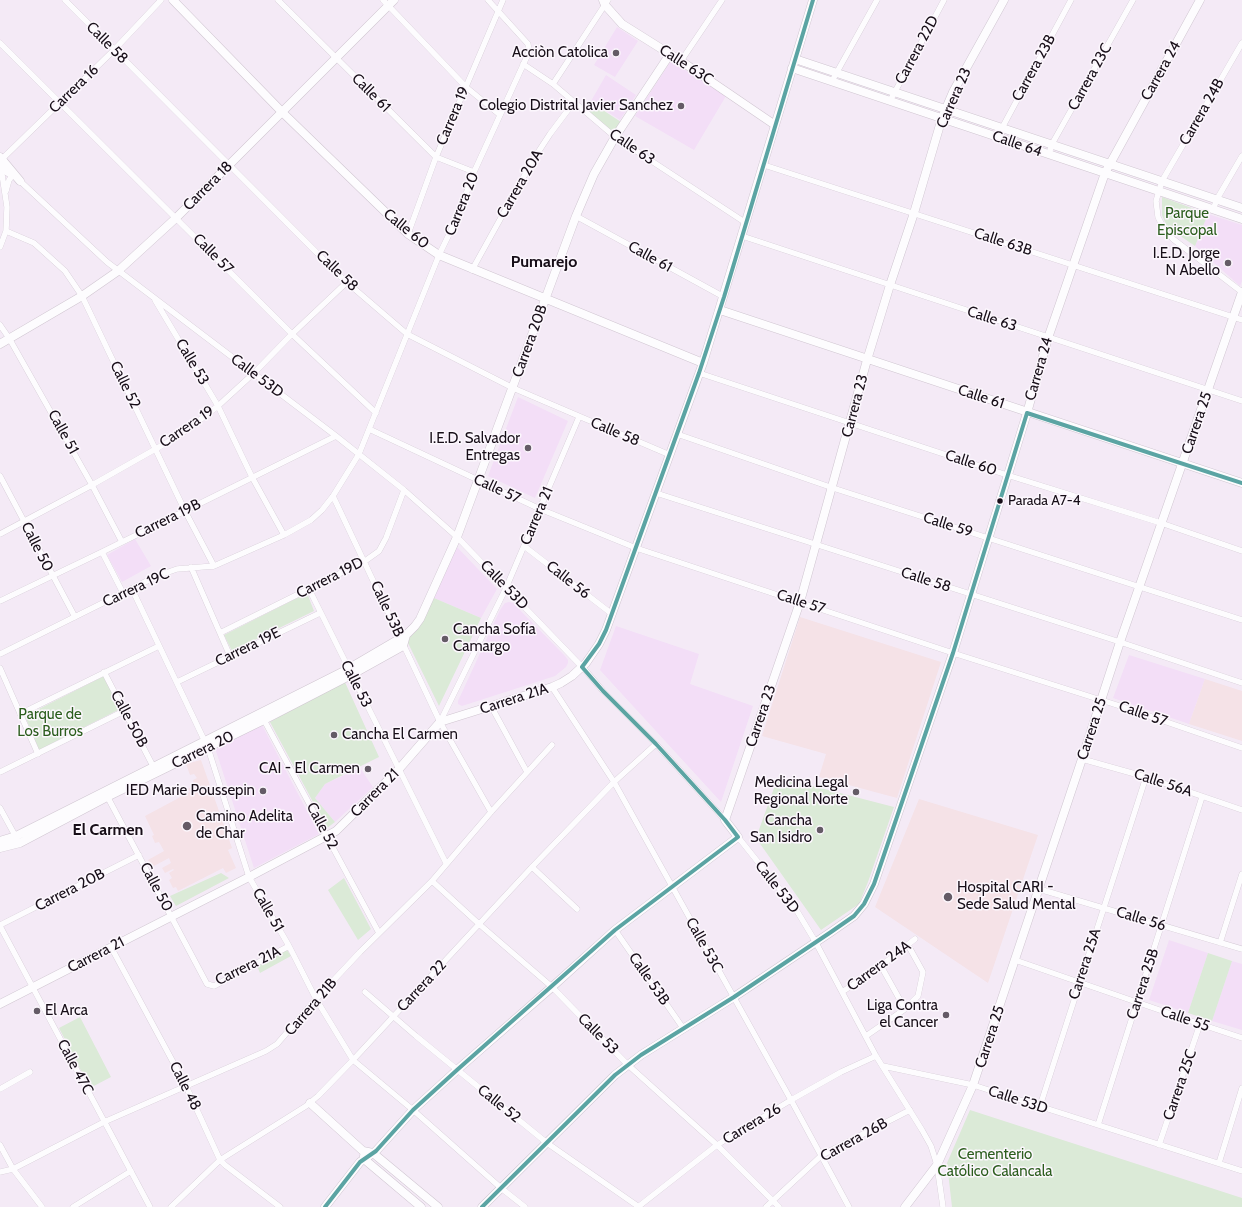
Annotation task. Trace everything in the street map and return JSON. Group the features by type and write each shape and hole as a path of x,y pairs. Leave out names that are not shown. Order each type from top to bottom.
{"street":[{"name":"Calle 58","path":"65,0 347,282 407,334 514,388 670,455"},
{"name":"Carrera 16","path":"1,163 162,0"},
{"name":"Calle 60","path":"173,0 282,112 408,234 439,255 472,270 546,298 703,363"},
{"name":"Calle 61","path":"278,0 436,157 474,172"},
{"path":"488,0 498,11"},
{"name":"Carrera 19","path":"408,234 436,157 503,0"},
{"path":"681,61 722,0"},
{"path":"582,667 599,644 606,630 703,363 764,165 812,0"},
{"path":"832,81 838,73 877,0"},
{"name":"Carrera 22D","path":"890,101 944,0"},
{"name":"Carrera 23","path":"725,820 800,602 851,423 867,360 914,213 942,118 953,92 1004,0"},
{"name":"Carrera 23B","path":"998,137 1071,0"},
{"name":"Carrera 23C","path":"1049,154 1052,144 1133,0"},
{"name":"Carrera 24","path":"482,1207 615,1075 683,1028 734,997 854,916 864,904 874,884 953,653 987,538 1027,412 1048,338 1105,173 1200,0"},
{"name":"Carrera 18","path":"0,344 82,296 118,271 176,218 336,58 388,2"},
{"path":"388,2 466,87 500,116"},
{"path":"553,84 605,2"},
{"name":"Calle 63C","path":"605,2 622,24 681,61 775,125"},
{"name":"Carrera 20","path":"359,454 439,255 458,216 474,172 523,64 530,52 528,44 498,11"},
{"name":"Calle 57","path":"0,43 292,334 376,413"},
{"name":"Carrera 24B","path":"1162,181 1242,43"},
{"name":"Carrera 20B","path":"403,646 404,636 420,619 458,537 576,216 594,174 615,137 670,54"},
{"name":"Calle 64","path":"795,59 1242,208"},
{"name":"Calle 63","path":"523,64 553,84 615,137 746,223"},
{"name":"Calle 64","path":"792,68 1242,219"},
{"name":"Carrera 20A","path":"472,270 533,160 574,102"},
{"path":"1213,210 1217,199 1242,156"},
{"path":"0,247 6,231 7,206 1,163"},
{"name":"Calle 53D","path":"1,163 20,181"},
{"name":"Calle 53D","path":"1,163 106,262 336,436 404,490 458,537 603,691 656,744 725,820 797,911 815,941 876,1056 883,1066 973,1085 1242,1171"},
{"name":"Calle 63B","path":"764,165 1242,320"},
{"path":"6,197 7,186 13,175"},
{"path":"1162,181 1156,201 1158,217 1164,229 1173,239 1242,292"},
{"name":"Calle 61","path":"576,216 724,297"},
{"name":"Calle 52","path":"6,231 34,243 65,271 82,296 185,511 214,566"},
{"name":"Calle 63","path":"742,236 1242,401"},
{"name":"Carrera 19","path":"0,534 92,485 175,438 218,406 347,282"},
{"name":"Carrera 25","path":"905,1207 937,1165 973,1085 1120,642 1242,292"},
{"name":"Calle 53","path":"153,297 218,406 252,477 284,535"},
{"name":"Calle 61","path":"720,310 867,360 1242,483"},
{"name":"Calle 51","path":"0,325 10,338 122,542"},
{"name":"Calle 60","path":"699,374 1007,475 1161,523 1242,551"},
{"name":"Carrera 21","path":"0,1004 336,831 399,769 440,722 506,588 579,417"},
{"name":"Calle 57","path":"369,429 540,509 636,548 953,653 1101,700 1242,748"},
{"name":"Calle 59","path":"677,434 833,488 1242,620"},
{"name":"Carrera 19B","path":"0,601 336,436"},
{"name":"Carrera 19C","path":"1,652 157,576 177,569 214,566 284,535 311,520 322,510 333,496 359,454"},
{"name":"Calle 50","path":"0,476 75,617"},
{"name":"Carrera 19D","path":"220,633 365,561 379,551 386,538 404,490"},
{"name":"Calle 58","path":"656,493 1120,642 1242,683"},
{"name":"Calle 53B","path":"333,496 404,636"},
{"name":"Calle 56","path":"524,546 612,614"},
{"path":"102,552 123,593"},
{"path":"192,567 230,656"},
{"name":"Calle 51","path":"132,589 206,744 249,877 289,946 316,999 353,1060 525,1207"},
{"name":"Calle 53","path":"309,589 446,864"},
{"name":"Carrera 19E","path":"177,682 320,613"},
{"name":"Carrera 20","path":"106,794 153,766 264,720 350,672 404,636"},
{"path":"20,714 159,646"},
{"name":"Carrera 20","path":"0,848 403,646"},
{"name":"Calle 53B","path":"403,646 440,722 491,812"},
{"name":"Carrera 21A","path":"440,722 552,687 561,683 582,667"},
{"path":"0,668 38,754"},
{"name":"Calle 50B","path":"104,672 153,766"},
{"name":"Calle 53C","path":"552,687 614,782 822,1155 849,1207"},
{"path":"491,706 527,772"},
{"path":"0,772 124,711"},
{"name":"Calle 52","path":"264,720 379,932"},
{"name":"Carrera 22","path":"171,1207 220,1160 310,1104 353,1060 532,867 614,782 656,744"},
{"name":"Carrera 21B","path":"0,1172 13,1169 104,1122 266,1051 277,1044 316,999 379,932 432,880 552,745"},
{"name":"Calle 56A","path":"1082,759 1146,777 1242,810"},
{"name":"Carrera 25A","path":"1040,1106 1146,777"},
{"name":"Calle 50","path":"106,794 207,984"},
{"name":"Carrera 25B","path":"1098,1125 1202,797"},
{"path":"0,808 18,840"},
{"path":"325,1207 364,1155 373,1153 413,1110 457,1070 616,930 738,837"},
{"name":"Carrera 20","path":"0,841 18,840"},
{"name":"Carrera 20B","path":"0,926 139,855"},
{"path":"532,867 577,909"},
{"path":"1220,943 1242,874"},
{"name":"Calle 53","path":"432,880 479,924 552,987 628,1065 717,1145 779,1207"},
{"name":"Calle 56","path":"1039,889 1242,949"},
{"name":"Calle 47C","path":"0,926 150,1207"},
{"name":"Calle 53B","path":"616,930 683,1028"},
{"name":"Carrera 24A","path":"842,992 881,966 915,940"},
{"path":"866,1036 905,1009 918,996 923,975 922,970 908,945"},
{"name":"Carrera 21A","path":"207,984 214,986 289,946"},
{"name":"Calle 48","path":"111,947 186,1086 220,1160 280,1207"},
{"name":"Calle 55","path":"1015,960 1242,1038"},
{"path":"881,966 905,1009"},
{"name":"Calle 52","path":"365,992 393,1017 547,1143 639,1207"},
{"name":"Carrera 25C","path":"1159,1145 1200,1024"},
{"name":"Carrera 26","path":"639,1207 717,1145 791,1100 841,1072 876,1056"},
{"path":"883,1066 931,1146 937,1165 943,1207"},
{"path":"0,1089 30,1072"},
{"path":"1219,1163 1242,1088"},
{"path":"310,1104 422,1207"},
{"name":"Carrera 26B","path":"766,1207 822,1155 910,1110"},
{"path":"0,1145 13,1169 42,1207"},
{"path":"373,1153 438,1207"},
{"path":"73,1207 131,1171"}],"shaded area":[{"name":"Acciòn Catolica","path":"617,27 638,41 615,77 594,65"},
{"name":"Colegio Distrital Javier Sanchez","path":"671,61 726,96 694,150 635,116"},
{"path":"606,75 636,95 620,120 591,101"},
{"name":"I.E.D. Jorge N Abello","path":"1208,214 1242,225 1242,281 1240,286 1195,246"},
{"name":"I.E.D. Salvador Entregas","path":"518,397 568,421 535,498 488,476"},
{"path":"135,539 151,566 122,582 107,555"},
{"path":"457,547 497,589 481,618 434,598"},
{"path":"505,603 513,603 565,656 568,663 566,667 555,676 462,706 458,704 458,701 500,610"},
{"path":"800,617 941,662 897,798 819,777 826,754 762,736"},
{"path":"616,626 699,654 690,684 753,706 721,802 600,670"},
{"path":"1129,655 1205,679 1189,724 1113,698"},
{"path":"1205,679 1242,691 1242,741 1189,724"},
{"name":"IED Marie Poussepin","path":"262,725 319,834 254,868 215,748"},
{"name":"Camino Adelita de Char","path":"201,760 232,848 228,850 236,868 226,873 223,868 178,891 176,887 173,888 169,880 172,878 169,873 174,870 173,869 165,873 162,868 171,863 169,858 152,867 148,860 164,851 159,842 155,843 152,836 154,835 145,816 190,792 188,789 194,785 193,780 197,778 194,774 190,775 186,764"},
{"path":"360,768 373,787 335,822 315,798 325,784"},
{"name":"Hospital CARI - Sede Salud Mental","path":"919,799 1038,835 988,983 875,907"},
{"path":"1169,940 1208,953 1188,1013 1149,1000"},
{"path":"1232,961 1242,964 1242,1030 1212,1021"}],"green space":[{"path":"589,101 621,122 613,133 584,109"},
{"name":"Parque Episcopal","path":"1162,197 1208,214 1195,246 1167,227 1162,215"},
{"path":"307,593 314,611 232,651 224,635"},
{"name":"Cancha Sofía Camargo","path":"434,598 481,618 439,706 406,639 417,629"},
{"name":"Parque de Los Burros","path":"108,674 124,707 39,750 25,716"},
{"name":"Cancha El Carmen","path":"344,680 379,757 325,784 315,798 335,822 327,828 270,722"},
{"path":"778,777 894,807 859,904 821,930 756,838"},
{"path":"221,873 229,878 176,906 170,896"},
{"path":"344,878 371,929 358,940 328,890"},
{"path":"287,950 291,956 260,973 257,966"},
{"path":"1208,953 1232,961 1212,1021 1188,1013"},
{"path":"80,1017 111,1077 90,1088 59,1028"},
{"name":"Cementerio Católico Calancala","path":"970,1110 1242,1198 1242,1207 952,1207 947,1163"}],"transit line":[{"path":"325,1207 360,1162 376,1151 413,1110 457,1070 615,930 738,837 725,820 656,744 603,691 582,667 599,644 606,630 699,373 724,297 813,0"},
{"path":"482,1207 615,1075 641,1055 734,997 831,932 854,916 864,904 874,884 953,653 1027,413 1242,483"}],"place":[{"name":"Acciòn Catolica","path":"616,53"},
{"name":"Colegio Distrital Javier Sanchez","path":"681,106"},
{"name":"I.E.D. Jorge N Abello","path":"1228,263"},
{"name":"I.E.D. Salvador Entregas","path":"528,448"},
{"name":"Parada A7-4","path":"1000,501"},
{"name":"Cancha Sofía Camargo","path":"445,639"},
{"name":"Cancha El Carmen","path":"334,735"},
{"name":"CAI - El Carmen","path":"368,769"},
{"name":"IED Marie Poussepin","path":"263,791"},
{"name":"Medicina Legal Regional Norte","path":"856,792"},
{"name":"Camino Adelita de Char","path":"187,826"},
{"name":"Cancha San Isidro","path":"820,830"},
{"name":"Hospital CARI - Sede Salud Mental","path":"948,897"},
{"name":"El Arca","path":"37,1011"},
{"name":"Liga Contra el Cancer","path":"946,1015"}],"district":[{"name":"Pumarejo","path":"544,262"},
{"name":"El Carmen","path":"108,830"}]}
